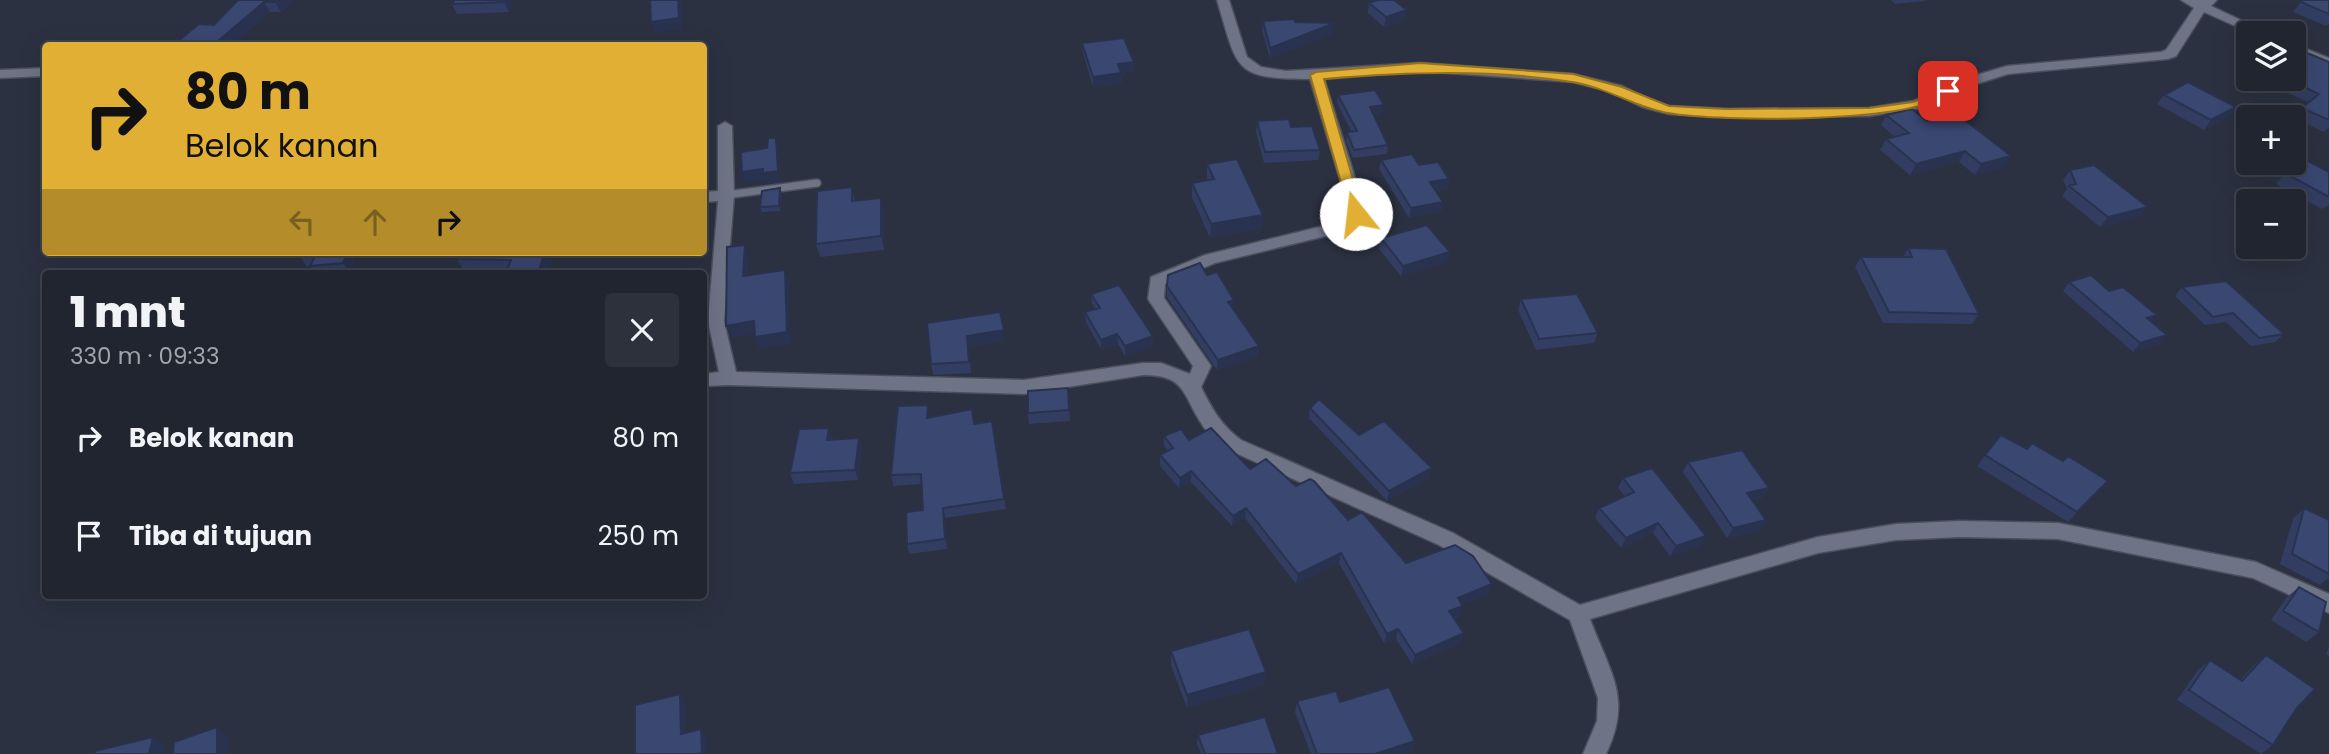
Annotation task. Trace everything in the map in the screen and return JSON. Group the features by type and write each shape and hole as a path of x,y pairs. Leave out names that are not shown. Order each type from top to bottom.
{"street":[{"path":"1223,0 1241,58 1247,65 1262,73 1316,75 1379,68 1431,67 1573,78 1617,89 1647,104 1669,110 1726,113 1869,112 1916,105 1968,82 2007,70 2163,56 2176,46 2206,4"},
{"path":"2187,0 2206,4 2238,21"},
{"path":"2306,53 2329,63"},
{"path":"0,74 42,72"},
{"path":"1192,387 1202,366 1156,299 1157,281 1211,259 1361,222 1316,75"},
{"path":"725,125 726,195 716,321 729,378"},
{"path":"707,197 726,195"},
{"path":"707,380 729,378 1024,387 1143,369 1172,372 1192,387 1208,419 1219,433 1235,445 1446,539 1578,614 1609,698 1611,713 1608,727 1594,754"},
{"path":"1578,614 1818,545 1896,532 1959,529 2058,531 2256,570 2329,604"}],"lane":[{"path":"726,195 817,183"}],"building":[{"path":"238,0 277,0 264,2 217,42 177,42 199,24 214,25"},
{"path":"455,0 505,0 452,4"},
{"path":"650,0 678,0 679,18 651,22"},
{"path":"1394,0 1407,10 1386,17 1369,3"},
{"path":"2329,0 2329,14 2301,2"},
{"path":"1294,19 1295,22 1335,23 1270,48 1263,21"},
{"path":"1124,38 1134,62 1118,64 1121,73 1093,77 1082,43"},
{"path":"2306,52 2329,62 2329,120 2306,110 2306,105 2319,94 2306,88"},
{"path":"2188,82 2236,107 2211,120 2164,95"},
{"path":"1375,90 1384,105 1370,107 1388,145 1354,150 1347,132 1357,131 1338,95"},
{"path":"1912,109 1927,121 1957,114 2011,156 1981,164 1965,151 1916,164 1886,139 1909,133 1886,115"},
{"path":"1289,119 1291,127 1312,126 1320,150 1265,152 1257,121"},
{"path":"768,138 776,138 778,171 763,173 763,169 742,172 741,152 767,148"},
{"path":"1412,154 1419,165 1438,162 1449,179 1430,182 1443,202 1411,208 1381,160"},
{"path":"1237,159 1263,215 1211,224 1192,183 1214,179 1207,164"},
{"path":"2306,162 2329,172 2329,197 2289,175 2306,175"},
{"path":"2094,165 2148,207 2108,217 2069,186 2076,184 2070,170"},
{"path":"852,187 852,201 881,198 881,236 816,244 817,191"},
{"path":"780,188 779,206 760,207 762,191"},
{"path":"1427,225 1450,252 1403,266 1381,238"},
{"path":"745,245 743,276 785,270 787,332 755,337 754,321 726,326 727,247"},
{"path":"1908,248 1946,249 1979,314 1889,312 1861,257 1912,257"},
{"path":"315,256 346,256 343,263 310,266"},
{"path":"459,256 544,256 539,270 507,270 511,260 457,259"},
{"path":"1200,263 1207,275 1217,272 1234,300 1228,302 1259,346 1218,360 1167,286 1168,275"},
{"path":"2091,275 2109,291 2123,287 2157,315 2147,318 2167,335 2140,343 2069,282"},
{"path":"2226,281 2284,334 2259,338 2233,313 2213,317 2182,287"},
{"path":"1119,285 1153,336 1125,346 1117,334 1101,340 1085,312 1100,308 1091,294"},
{"path":"1577,294 1598,333 1539,339 1521,299"},
{"path":"1000,312 1004,330 967,336 969,362 931,364 927,323"},
{"path":"1068,388 1069,410 1028,413 1028,391"},
{"path":"1319,399 1359,435 1384,421 1432,468 1389,491 1310,408"},
{"path":"928,405 927,418 972,409 974,424 992,421 1004,499 943,508 945,539 907,544 906,512 923,510 921,474 891,475 898,406"},
{"path":"829,428 827,440 859,438 855,470 790,473 799,429"},
{"path":"1211,428 1250,469 1266,459 1296,486 1310,479 1314,481 1348,520 1362,512 1406,563 1455,545 1473,556 1492,584 1458,598 1463,606 1449,611 1464,633 1415,655 1398,629 1387,634 1341,553 1298,574 1246,508 1233,516 1191,471 1180,478 1160,455 1173,448 1164,436 1181,429 1189,440"},
{"path":"2001,435 2027,449 2032,443 2063,461 2068,456 2108,481 2077,512 1985,455"},
{"path":"1742,450 1769,488 1747,493 1766,520 1733,528 1688,462"},
{"path":"1652,468 1706,536 1676,546 1658,523 1626,538 1599,508 1634,492 1623,478"},
{"path":"2304,508 2329,520 2329,574 2292,554"},
{"path":"2299,587 2326,602 2319,632 2283,611"},
{"path":"1249,629 1266,672 1187,695 1171,651"},
{"path":"2266,655 2315,689 2296,709 2273,745 2189,690 2210,660 2242,681"},
{"path":"1389,687 1415,741 1375,754 1317,754 1297,701 1336,691 1340,702"},
{"path":"680,694 681,734 701,729 702,753 635,754 635,705"},
{"path":"1265,717 1278,754 1205,754 1198,735"},
{"path":"217,727 217,754 173,754 174,742"},
{"path":"153,737 149,754 94,754 95,751"}],"route":[{"path":"1356,214 1316,75 1379,68 1420,67 1573,78 1617,89 1647,104 1669,110 1726,113 1869,112 1916,105 1948,91"}]}
